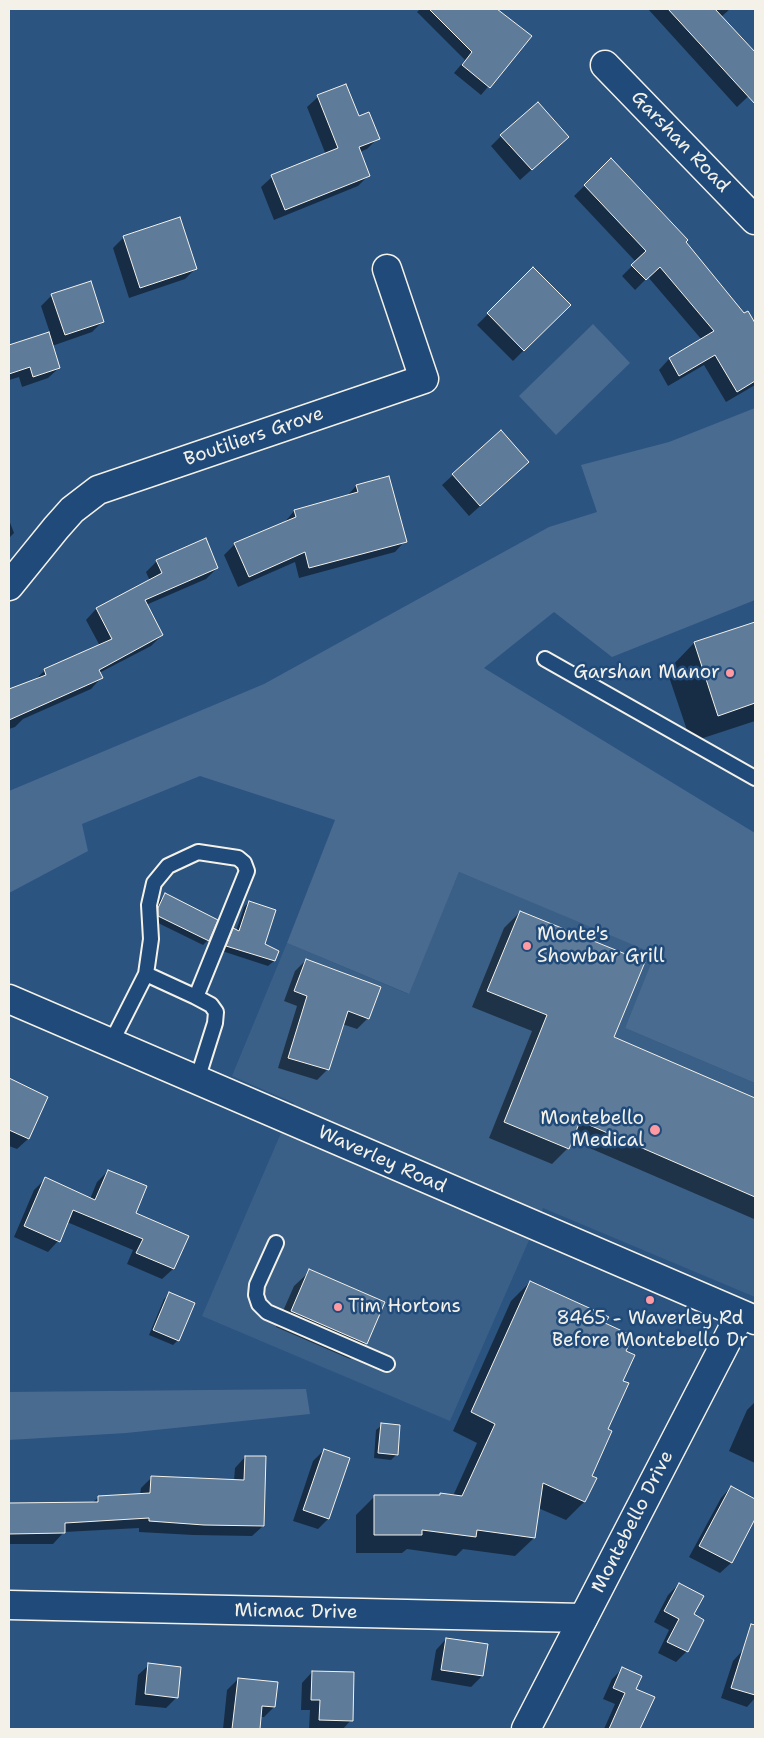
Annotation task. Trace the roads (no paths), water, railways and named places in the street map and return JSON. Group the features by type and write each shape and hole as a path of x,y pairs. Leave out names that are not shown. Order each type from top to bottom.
{"street":[{"name":"Garshan Road","path":"605,65 755,220"},
{"name":"Boutiliers Grove","path":"9,586 66,516 98,490 424,379 387,269"},
{"name":"Waverley Road","path":"9,999 748,1317"},
{"name":"Montebello Drive","path":"526,1729 583,1618 748,1317"},
{"name":"Micmac Drive","path":"9,1605 583,1618"}],"lane":[{"path":"546,659 755,778"},
{"path":"111,1043 146,974 151,939 149,905 154,883 168,866 198,852 238,858 244,863 247,871 196,997"},
{"path":"146,974 211,1005 216,1012 215,1023 197,1080"},
{"path":"276,1243 257,1284 256,1295 259,1304 267,1312 387,1364"}],"place":[{"name":"Garshan Manor","path":"730,673"},
{"name":"Monte's Showbar Grill","path":"527,946"},
{"name":"Montebello Medical","path":"655,1130"},
{"name":"8465 - Waverley Rd Before Montebello Dr","path":"650,1300"},
{"name":"Tim Hortons","path":"338,1307"}]}
